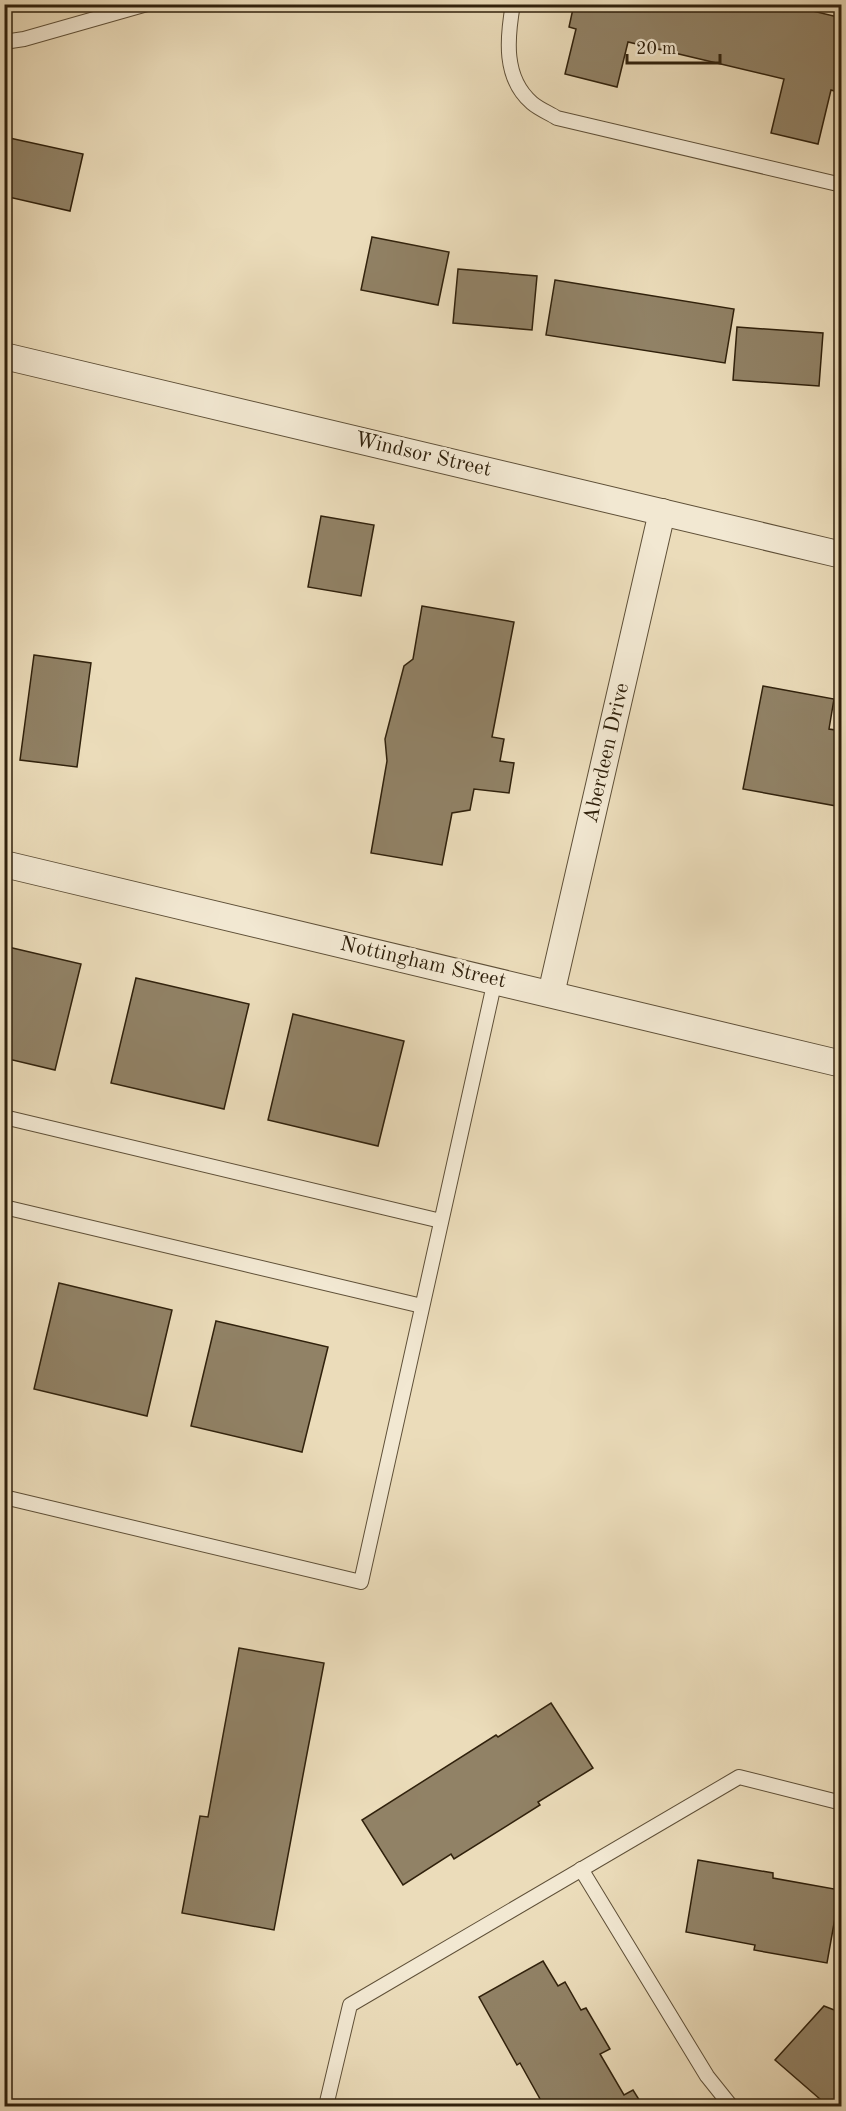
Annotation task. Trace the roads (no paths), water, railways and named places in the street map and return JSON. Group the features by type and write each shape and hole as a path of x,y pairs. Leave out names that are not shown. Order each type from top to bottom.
{"street":[{"name":"Windsor Street","path":"4,356 842,555"},
{"name":"Aberdeen Drive","path":"551,994 662,512"},
{"name":"Nottingham Street","path":"4,864 842,1064"}],"lane":[{"path":"4,42 24,39 147,4"},
{"path":"513,4 508,28 508,60 519,87 532,104 557,118 842,185"},
{"path":"4,1497 361,1582 495,980"},
{"path":"4,1117 441,1221"},
{"path":"4,1207 422,1306"},
{"path":"326,2106 350,2005 581,1869 739,1777 842,1803"},
{"path":"581,1869 707,2076 731,2106"}]}
